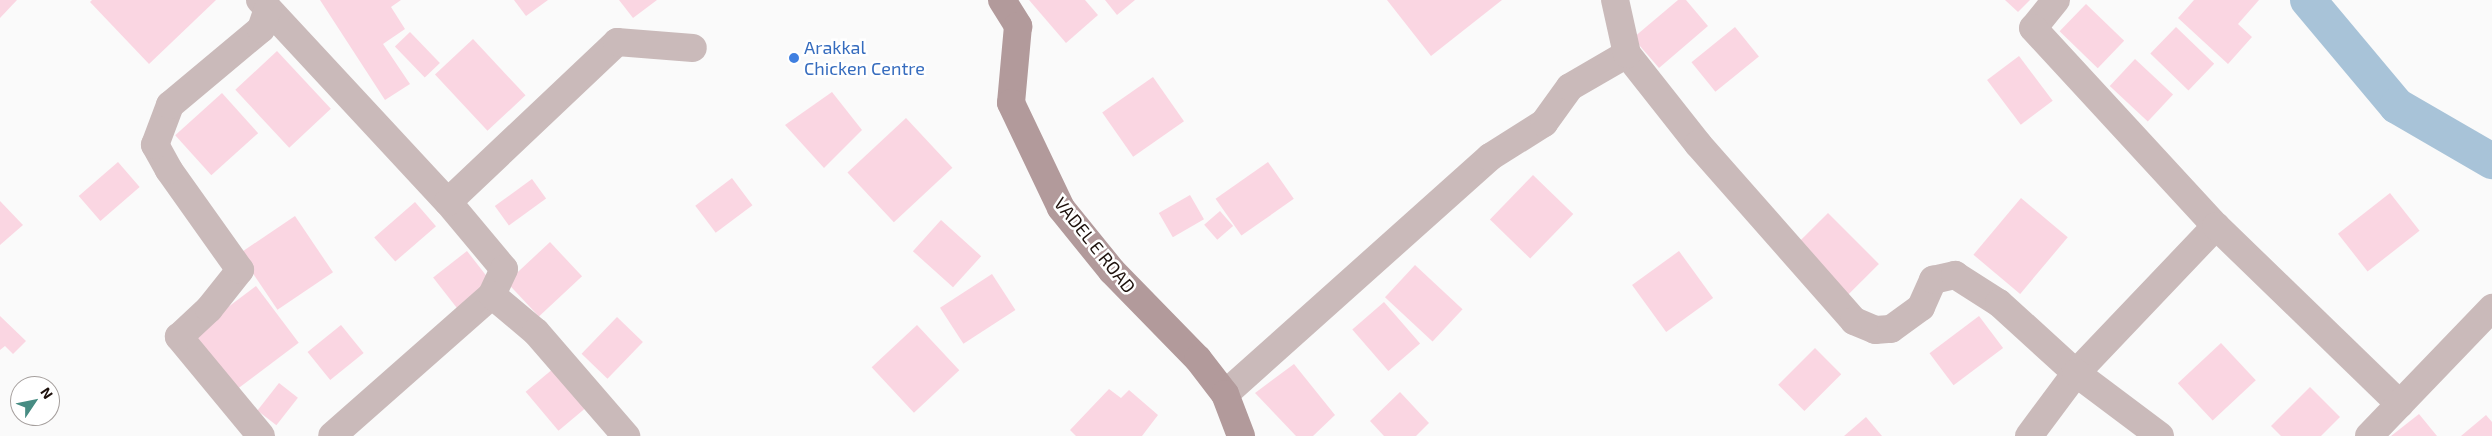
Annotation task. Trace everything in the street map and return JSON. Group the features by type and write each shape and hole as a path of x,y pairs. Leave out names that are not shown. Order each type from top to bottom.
{"street":[{"name":"VADEL E ROAD","path":"1002,0 1018,26 1012,103 1060,208 1112,271 1198,359 1225,394 1241,436"},
{"path":"1615,0 1627,54 1698,144 1854,320 1875,330 1891,329 1921,307 1933,280 1955,275 1999,303 2076,374 2160,436"},
{"path":"2056,0 2033,28 2216,226 2400,404"},
{"path":"264,4 448,202 504,269 492,295 332,436"},
{"path":"261,436 179,338 209,309 240,270 168,170 155,145 170,105 261,30 264,4"},
{"path":"448,202 617,42 693,48"},
{"path":"1225,394 1490,158 1544,123 1570,87 1627,54"},
{"path":"2029,436 2076,374 2216,226"},
{"path":"492,295 536,332 626,436"},
{"path":"2369,436 2492,308"}],"building":[{"path":"0,0 17,0 0,18"},
{"path":"92,0 216,0 149,64 90,2"},
{"path":"320,0 401,0 391,7 405,29 383,44 410,84 385,100"},
{"path":"514,0 548,0 526,16"},
{"path":"619,0 657,0 633,18"},
{"path":"1029,0 1085,0 1098,15 1066,43"},
{"path":"1105,0 1135,0 1117,15"},
{"path":"1387,0 1502,0 1431,56"},
{"path":"1678,0 1686,0 1708,26 1659,68 1633,38"},
{"path":"2005,0 2030,0 2018,12"},
{"path":"2194,0 2259,0 2238,24 2252,37 2228,64 2178,18"},
{"path":"2086,4 2124,41 2098,68 2060,31"},
{"path":"1735,27 1759,57 1715,92 1691,62"},
{"path":"2176,27 2214,64 2188,90 2150,54"},
{"path":"410,32 440,63 425,78 395,47"},
{"path":"473,39 526,95 487,131 435,74"},
{"path":"277,51 331,109 289,148 235,90"},
{"path":"2019,56 2053,101 2021,125 1987,80"},
{"path":"2135,59 2173,94 2148,122 2110,86"},
{"path":"1153,77 1184,121 1133,157 1102,113"},
{"path":"832,92 862,130 824,168 785,125"},
{"path":"222,93 258,133 211,175 175,135"},
{"path":"906,118 952,168 894,222 847,173"},
{"path":"118,162 140,187 100,221 79,196"},
{"path":"1268,162 1294,199 1241,236 1216,199"},
{"path":"1533,175 1573,214 1530,258 1490,220"},
{"path":"732,178 752,205 716,233 695,206"},
{"path":"532,179 546,198 509,225 495,206"},
{"path":"2390,193 2420,231 2368,271 2338,234"},
{"path":"1190,195 1204,219 1173,237 1159,213"},
{"path":"2021,198 2068,237 2020,294 1973,255"},
{"path":"0,201 23,225 0,245"},
{"path":"415,202 436,226 395,262 374,237"},
{"path":"1220,211 1233,226 1217,240 1204,225"},
{"path":"1828,213 1879,264 1848,295 1797,244"},
{"path":"295,216 333,272 277,310 239,253"},
{"path":"941,220 981,256 953,287 913,251"},
{"path":"550,242 582,276 539,317 507,282"},
{"path":"467,251 491,282 457,308 433,277"},
{"path":"1679,251 1713,298 1666,332 1632,285"},
{"path":"1415,265 1463,309 1433,342 1385,297"},
{"path":"992,274 1015,310 963,344 940,308"},
{"path":"256,286 299,343 234,391 191,335"},
{"path":"1384,302 1420,344 1388,371 1352,330"},
{"path":"0,316 26,341 13,354 5,346 0,350"},
{"path":"1979,316 2003,348 1954,385 1929,353"},
{"path":"617,317 643,342 607,379 582,354"},
{"path":"341,325 364,353 330,380 308,352"},
{"path":"917,325 959,370 914,413 872,367"},
{"path":"2221,343 2256,380 2213,421 2178,383"},
{"path":"1815,348 1841,374 1804,411 1778,385"},
{"path":"1294,364 1335,415 1313,436 1296,436 1255,393"},
{"path":"554,368 587,407 558,431 526,392"},
{"path":"279,383 298,398 276,425 257,411"},
{"path":"2310,387 2340,417 2321,436 2281,436 2271,426"},
{"path":"1109,389 1121,398 1129,390 1158,415 1142,436 1076,436 1070,430"},
{"path":"1400,392 1429,423 1416,436 1384,436 1370,421"},
{"path":"2419,414 2437,436 2391,436"},
{"path":"2486,415 2492,422 2492,436 2461,436"},
{"path":"1866,417 1882,436 1844,436"}],"waterway":[{"path":"2308,0 2397,106 2492,161"}],"place":[{"name":"Arakkal Chicken Centre","path":"794,58"}]}
